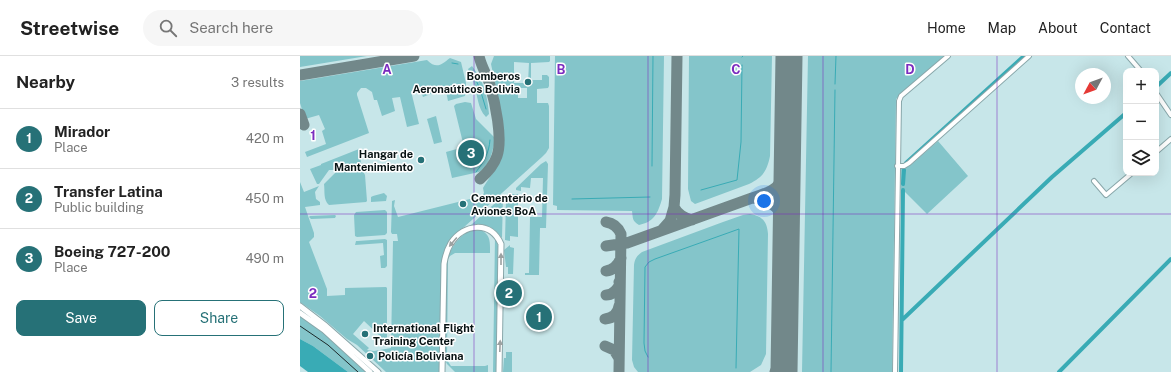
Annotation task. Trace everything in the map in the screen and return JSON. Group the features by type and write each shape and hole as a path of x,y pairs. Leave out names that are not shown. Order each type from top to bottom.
{"street":[{"path":"895,372 898,104 900,98 948,56"},
{"path":"897,166 904,166 909,163 1029,56"},
{"path":"1128,56 1138,68"},
{"path":"1159,97 1171,115"},
{"path":"1159,149 1171,139"},
{"path":"1094,181 1106,195 1128,176"},
{"path":"442,372 444,264 446,254 451,243 466,230 483,227 492,231 501,244 499,372"},
{"path":"300,306 326,326 370,372"},
{"path":"300,313 312,320 378,372"}],"shaded area":[{"path":"300,56 367,56 300,67"},
{"path":"494,56 550,56 549,62 531,63 531,80 542,80 542,75 547,75 549,77 548,88 537,89 537,103 548,103 549,106 549,148 542,157 453,237 446,246 442,262 440,372 386,372 357,345 347,339 320,316 300,302 300,182 304,192 319,186 315,192 316,199 320,202 320,205 305,207 314,233 314,237 309,242 327,289 327,296 345,295 345,288 386,287 387,339 384,342 379,342 376,340 380,336 364,321 353,334 369,348 367,350 374,351 391,348 393,241 398,241 397,234 392,234 391,232 392,201 395,200 394,206 398,217 482,196 484,193 483,188 499,162 503,140 503,127 499,100 491,64","holes":["514,62 529,63 528,83 514,83","518,88 527,88 527,98 518,98"]},
{"path":"555,56 664,56 662,199 657,213 648,222 639,225 637,224 633,219 632,211 557,210 557,206 553,205"},
{"path":"689,56 772,56 770,156 766,170 758,179 749,184 695,204 691,201 688,189"},
{"path":"808,56 945,56 896,99 892,372 802,372"},
{"path":"450,58 461,62 466,83 465,96 448,101 446,93 441,90 423,97 420,89 411,91 419,124 407,127 400,97 392,98 395,111 382,116 377,100 374,100 372,92 366,88 361,88 357,95 369,133 307,157 305,152 326,144 322,131 325,129 319,115 305,119 300,103 300,81 427,60 434,65 439,65"},
{"path":"472,66 482,83 486,94 489,114 486,117 479,106 473,80 468,69"},
{"path":"465,102 471,103 476,119 494,137 494,145 491,156 485,168 479,172 452,178 446,152 464,147 454,106"},
{"path":"436,116 442,142 434,144 427,119"},
{"path":"938,141 968,176 927,214 901,189 901,168 912,164"},
{"path":"359,149 362,169 365,175 367,201 329,205 325,198 324,184 338,170 329,170 319,184 317,184 310,169"},
{"path":"546,161 548,164 546,228 540,228 539,275 525,275 525,273 529,273 530,217 542,217 543,178 531,178 530,188 521,187 521,191 516,190 516,188"},
{"path":"384,193 387,196 386,201 371,202 371,197"},
{"path":"510,194 518,194 518,237 510,236 510,241 505,240 506,200"},
{"path":"503,196 502,238 496,231 488,226 480,224 471,225"},
{"path":"385,210 387,212 387,233 385,235 355,236 354,215 356,212"},
{"path":"750,214 758,216 765,222 768,234 766,354 761,365 750,372 638,372 634,367 632,360 634,265 636,257 642,252 723,222"},
{"path":"335,215 335,218 311,219 309,217 310,216"},
{"path":"479,229 488,236 490,242 490,253 455,253 448,259 447,360 451,366 488,365 488,372 455,372 445,360 446,264 450,252 457,241 467,233"},
{"path":"495,237 498,246 496,372 493,372"},
{"path":"387,240 387,266 385,268 381,268 380,256 384,255 383,243 355,245 356,241"},
{"path":"510,245 510,247 514,248 513,274 508,274 504,250"},
{"path":"300,315 329,337 337,346 340,347 367,372 348,372 313,346 300,339"},
{"path":"300,339 313,346 348,372 308,372 300,366"},
{"path":"506,352 512,352 512,372 503,372"}],"waterway":[{"path":"652,166 653,56"},
{"path":"835,84 836,56"},
{"path":"906,163 1024,56"},
{"path":"452,63 458,64"},
{"path":"701,190 737,180 741,142 742,65"},
{"path":"1159,84 1171,73"},
{"path":"474,76 486,109"},
{"path":"831,372 835,90"},
{"path":"902,320 1052,177 1123,116"},
{"path":"476,172 486,157 490,140"},
{"path":"903,184 904,170"},
{"path":"901,372 903,190"},
{"path":"572,199 650,197"},
{"path":"648,357 645,351 644,343 645,267 649,262 655,259 739,229 736,368"},
{"path":"1059,372 1171,259"}],"taxiway":[{"path":"300,75 414,56"},
{"path":"479,56 492,92 499,131 499,149 496,159 490,169 480,179"},
{"path":"674,207 677,56"},
{"path":"300,114 304,125"},
{"path":"787,230 783,217 776,207 766,201 752,198 767,193 776,187 783,178 788,163"},
{"path":"606,246 627,243 752,198"},
{"path":"662,230 670,221 674,207 682,216 692,220"},
{"path":"606,222 615,226 621,234 619,372"},
{"path":"606,271 615,267 621,258"},
{"path":"606,295 614,292 618,288 620,284 619,282"},
{"path":"605,319 615,315 619,306"},
{"path":"605,346 614,350 619,358"},
{"path":"775,372 785,352"}],"runway":[{"path":"784,372 789,56"}],"tram line":[{"path":"300,326 328,345 358,372"}],"place":[{"name":"Bomberos Aeronaúticos Bolivia","path":"528,82"},
{"name":"Boeing 727-200","path":"471,153"},
{"name":"Hangar de Mantenimiento","path":"421,160"},
{"name":"Cementerio de Aviones BoA","path":"463,204"},
{"name":"Transfer Latina","path":"509,293"},
{"name":"Mirador","path":"539,317"},
{"name":"International Flight Training Center","path":"365,334"},
{"name":"Policía Boliviana","path":"370,356"}]}
